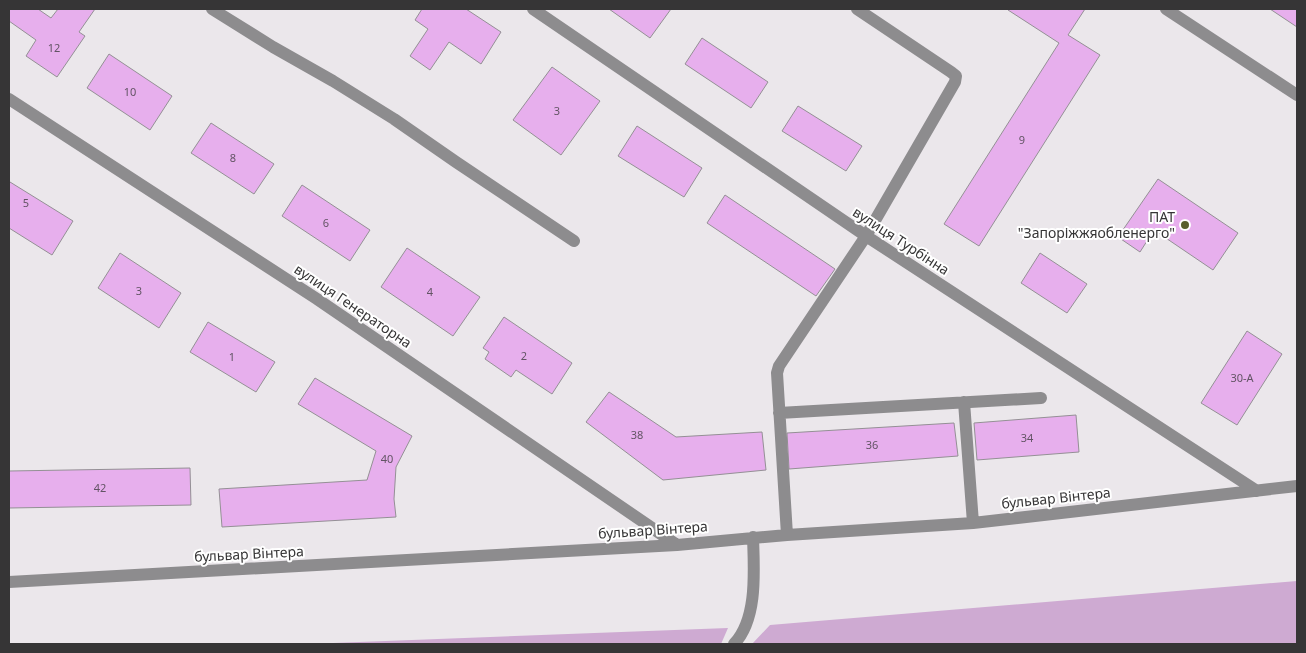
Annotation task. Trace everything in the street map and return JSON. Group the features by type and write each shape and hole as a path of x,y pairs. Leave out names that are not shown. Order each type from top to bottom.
{"street":[{"path":"212,9 394,119 574,241"},
{"name":"вулиця Турбінна","path":"533,9 866,236 1257,491"},
{"path":"787,535 777,373 779,366 866,236 955,82 956,76 857,9"},
{"path":"1166,9 1297,95"},
{"name":"вулиця Генераторна","path":"9,99 308,294 677,545"},
{"path":"779,413 1042,398"},
{"path":"964,402 973,523"},
{"name":"бульвар Вінтера","path":"9,582 677,545 753,537 973,523 1297,486"},
{"path":"734,644 749,618 754,581 753,537"}],"shaded area":[{"path":"1297,581 1297,644 752,644 770,625"},
{"path":"728,628 721,644 307,644"}],"building":[{"path":"9,9 38,9 51,18 58,9 95,9 79,32 85,36 57,77 26,56 36,40 9,21"},
{"path":"422,9 466,9 501,32 481,64 449,42 430,70 410,56 428,29 415,20"},
{"path":"609,9 671,9 650,38"},
{"path":"1009,9 1085,9 1068,35 1100,55 979,246 944,224 1059,43"},
{"path":"1270,9 1297,9 1297,27"},
{"path":"702,38 768,82 751,108 685,64"},
{"path":"109,54 172,96 150,130 87,88"},
{"path":"552,67 600,101 561,155 513,120"},
{"path":"798,106 862,146 846,171 782,131"},
{"path":"211,123 274,164 254,194 191,153"},
{"path":"637,126 702,168 684,197 618,156"},
{"path":"1158,179 1238,233 1213,270 1154,230 1140,252 1118,237"},
{"path":"10,182 73,221 52,255 9,228"},
{"path":"302,185 370,230 350,261 282,216"},
{"path":"725,195 835,269 816,296 707,223"},
{"path":"407,248 480,297 453,336 381,287"},
{"path":"120,253 181,293 159,328 98,288"},
{"path":"1040,253 1087,284 1067,313 1021,283"},
{"path":"504,317 572,363 552,394 516,370 511,377 485,359 489,352 483,348"},
{"path":"208,322 275,362 256,392 190,352"},
{"path":"1247,331 1282,354 1237,425 1201,403"},
{"path":"315,378 412,436 396,467 394,499 396,517 222,527 219,489 367,480 376,451 298,404"},
{"path":"609,392 676,437 762,432 766,470 663,480 586,422"},
{"path":"1076,415 1079,452 977,460 974,423"},
{"path":"954,423 958,456 789,469 787,433"},
{"path":"190,468 191,505 9,508 9,471"}],"place":[{"name":"ПАТ \"Запоріжжяобленерго\"","path":"1185,225"}]}
